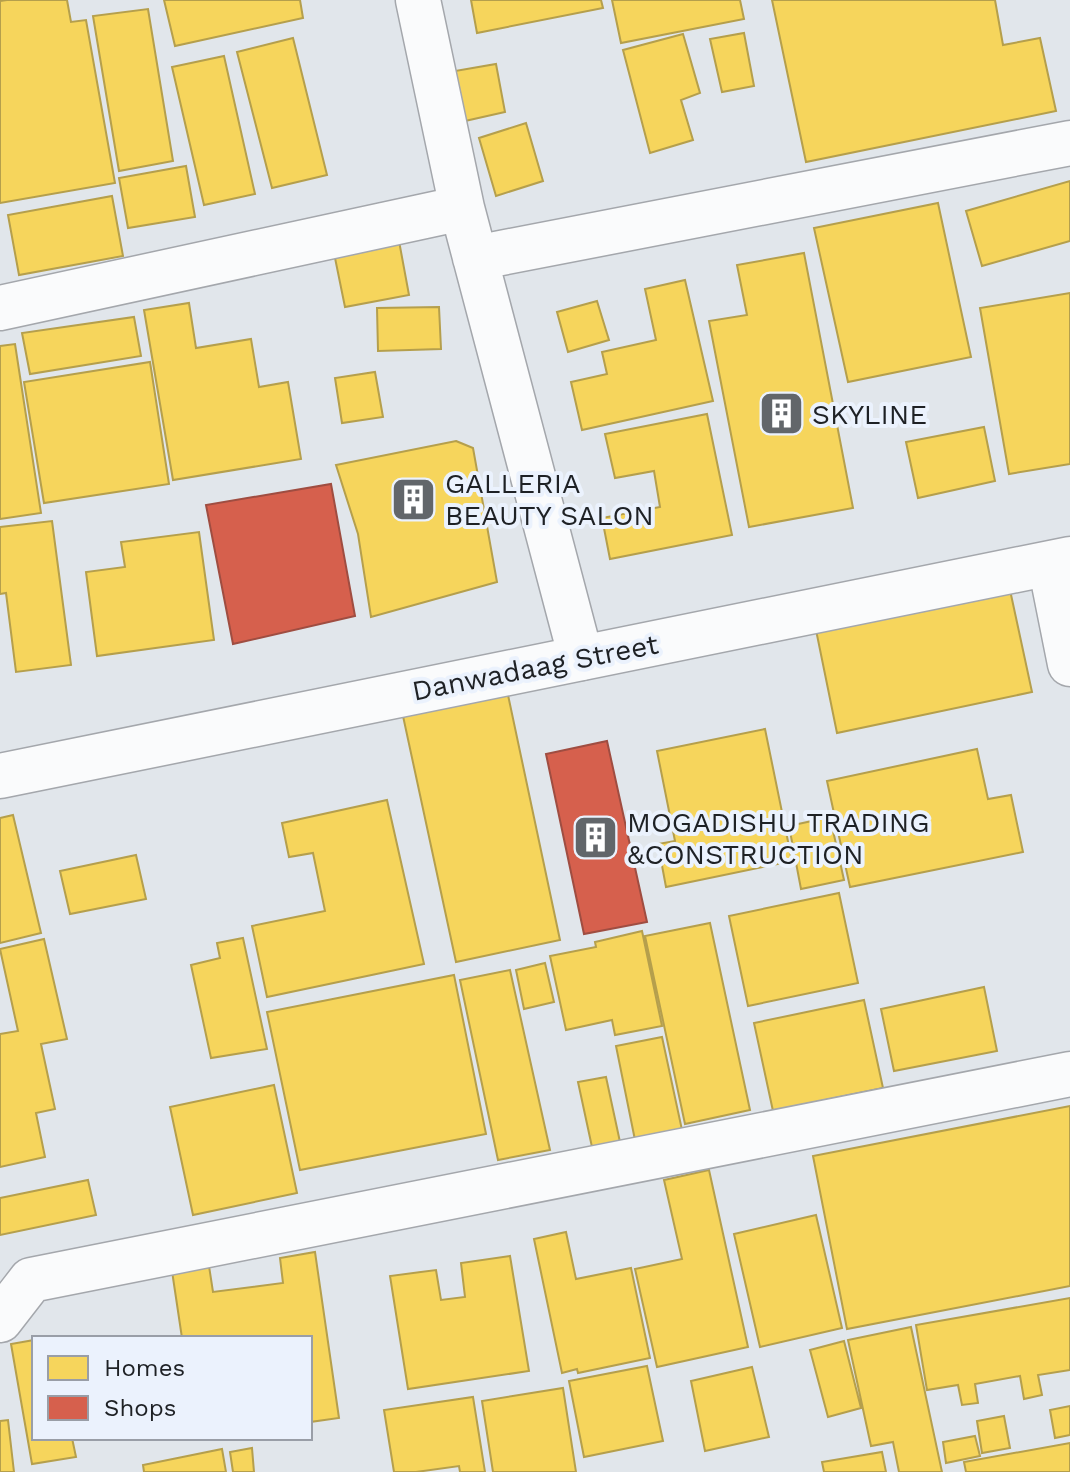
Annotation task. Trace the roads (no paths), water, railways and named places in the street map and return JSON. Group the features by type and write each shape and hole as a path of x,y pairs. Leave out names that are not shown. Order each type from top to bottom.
{"street":[{"path":"418,0 462,208 581,658"},
{"path":"475,258 1070,143"},
{"path":"0,308 462,208"},
{"path":"1060,562 1070,664"},
{"name":"Danwadaag Street","path":"0,776 1060,562"},
{"path":"0,1320 31,1280 1070,1074"}],"place":[{"name":"SKYLINE","path":"781,414"},
{"name":"GALLERIA BEAUTY SALON","path":"414,499"},
{"name":"MOGADISHU TRADING &CONSTRUCTION","path":"596,838"}]}
